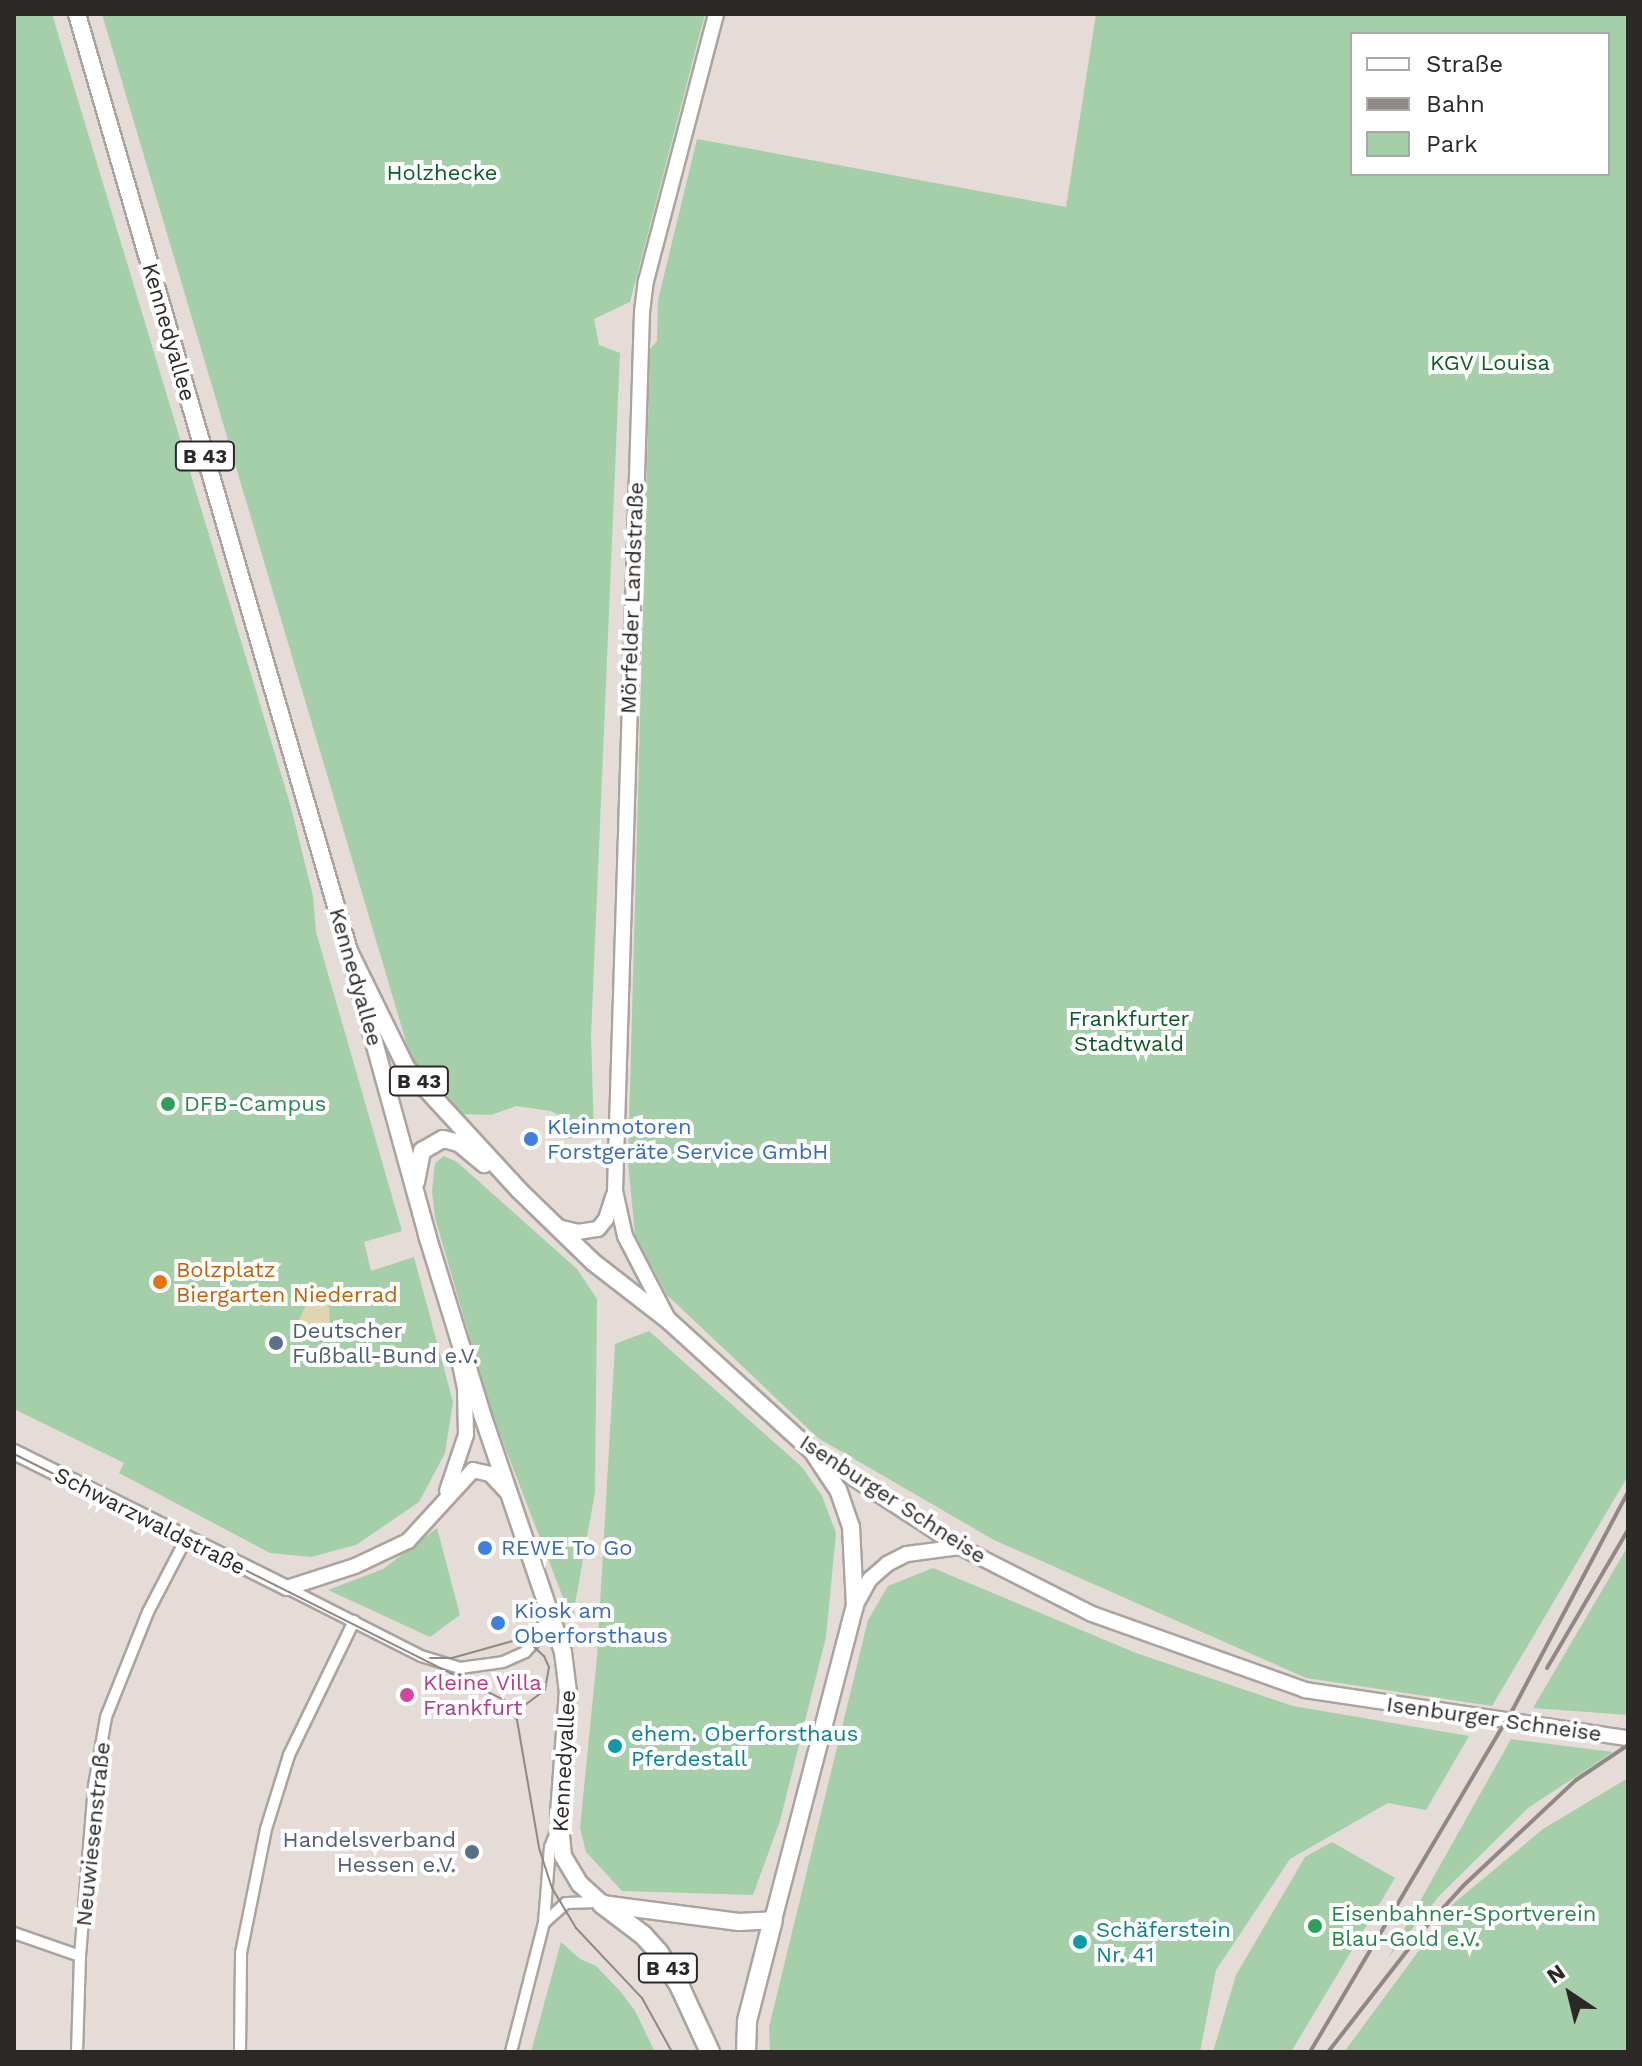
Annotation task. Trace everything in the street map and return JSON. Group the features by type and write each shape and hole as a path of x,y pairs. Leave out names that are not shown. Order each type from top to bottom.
{"highway":[{"name":"B 43","path":"600,1903 654,1947 680,1987 710,2052"},
{"name":"B 43","path":"746,2052 747,2021 773,1920"}],"main road":[{"name":"Kennedyallee","path":"77,14 349,951 415,1191 507,1492 563,1652 568,1685 559,1825 565,1862 580,1884 600,1903"},
{"name":"Mörfelder Landstraße","path":"669,1321 625,1236 615,1191 643,297 716,14"},
{"name":"Isenburger Schneise","path":"349,951 406,1067 529,1200 593,1262 669,1321 812,1451 960,1547 1092,1614 1305,1690 1628,1738"},
{"path":"415,1191 417,1164 422,1151 434,1142 449,1140 459,1143 529,1200"},
{"name":"Mörfelder Landstraße","path":"557,1227 578,1232 598,1229 606,1219 615,1191"},
{"path":"443,1500 466,1435 465,1388 458,1356 462,1345"},
{"name":"B 43","path":"773,1920 855,1606 851,1527 838,1490 812,1451"},
{"name":"Schwarzwaldstraße","path":"14,1452 287,1588"},
{"path":"287,1588 390,1552 415,1535 443,1500 477,1469 490,1474 507,1492"},
{"path":"855,1606 870,1579 887,1564 907,1554 960,1547"},
{"path":"600,1903 739,1922 773,1920"}],"street":[{"name":"Neuwiesenstraße","path":"77,2052 80,1956 94,1786 106,1717 148,1612 186,1539"},
{"name":"Schwarzwaldstraße","path":"287,1588 435,1662 465,1669 510,1660 532,1645 549,1613"},
{"path":"240,2052 241,1953 266,1829 294,1742 354,1621"},
{"path":"511,2052 544,1923 550,1847 559,1825"},
{"path":"544,1923 563,1904 576,1900 600,1903"},
{"path":"14,1933 80,1956"}],"green space":[{"path":"14,14 52,14 291,807 313,896 316,932 402,1231 364,1242 371,1271 414,1257 453,1402 445,1453 419,1502 356,1545 311,1557 270,1553 119,1473 124,1463 14,1409"},
{"name":"Holzhecke","path":"102,14 705,14 630,302 594,319 599,345 620,353 591,1036 594,1133 567,1139 565,1118 550,1111 516,1106 491,1115 462,1114 412,1062"},
{"name":"Frankfurter Stadtwald","path":"1096,14 1628,14 1628,1476 1492,1706 1306,1678 994,1540 818,1438 667,1295 635,1235 628,1162 650,349 657,341 658,300 697,139 1066,207"},
{"path":"444,1156 457,1162 577,1269 597,1299 595,1492 572,1621 491,1411 435,1218 432,1191 435,1163"},
{"path":"649,1331 802,1467 822,1496 836,1533 826,1637 780,1821 753,1895 622,1891 586,1852 580,1828 597,1657 615,1344"},
{"path":"437,1528 460,1615 430,1637 328,1590 383,1569"},
{"path":"1628,1546 1628,1715 1533,1708"},
{"path":"933,1568 1136,1653 1293,1706 1469,1736 1426,1810 1388,1803 1290,1859 1216,1970 1200,2052 770,2052 769,2027 868,1620 888,1586"},
{"path":"1511,1739 1613,1752 1528,1808 1440,1895 1388,1958"},
{"path":"1628,1778 1628,2052 1344,2052 1454,1903 1543,1829"},
{"name":"Eisenbahner-Sportverein Blau-Gold e.V.","path":"1332,1842 1395,1878 1291,2052 1213,2052 1236,1975 1305,1857"},
{"path":"561,1942 580,1959 596,1966 621,1992 635,2011 655,2052 531,2052"}],"sand":[{"path":"308,1301 329,1303 330,1331 315,1335 298,1322"}],"tram line":[{"path":"14,1454 504,1700 517,1720 539,1848 552,1888 576,1928 642,1998 672,2052"},
{"path":"430,1658 452,1658 513,1641 532,1645 544,1656 549,1667 545,1690 525,1705 501,1702"}],"railway":[{"path":"1310,2052 1512,1711 1628,1492"},
{"path":"1547,1668 1628,1530"},
{"path":"1328,2052 1424,1929 1463,1886 1576,1780 1628,1745"}],"place":[{"name":"DFB-Campus","path":"168,1104"},
{"name":"Kleinmotoren Forstgeräte Service GmbH","path":"531,1139"},
{"name":"Bolzplatz Biergarten Niederrad","path":"160,1282"},
{"name":"Deutscher Fußball-Bund e.V.","path":"276,1343"},
{"name":"REWE To Go","path":"485,1548"},
{"name":"Kiosk am Oberforsthaus","path":"498,1623"},
{"name":"Kleine Villa Frankfurt","path":"407,1695"},
{"name":"ehem. Oberforsthaus Pferdestall","path":"615,1746"},
{"name":"Handelsverband Hessen e.V.","path":"472,1852"},
{"name":"Eisenbahner-Sportverein Blau-Gold e.V.","path":"1315,1926"},
{"name":"Schäferstein Nr. 41","path":"1080,1942"}],"park label":[{"name":"KGV Louisa","path":"1490,363"}]}
